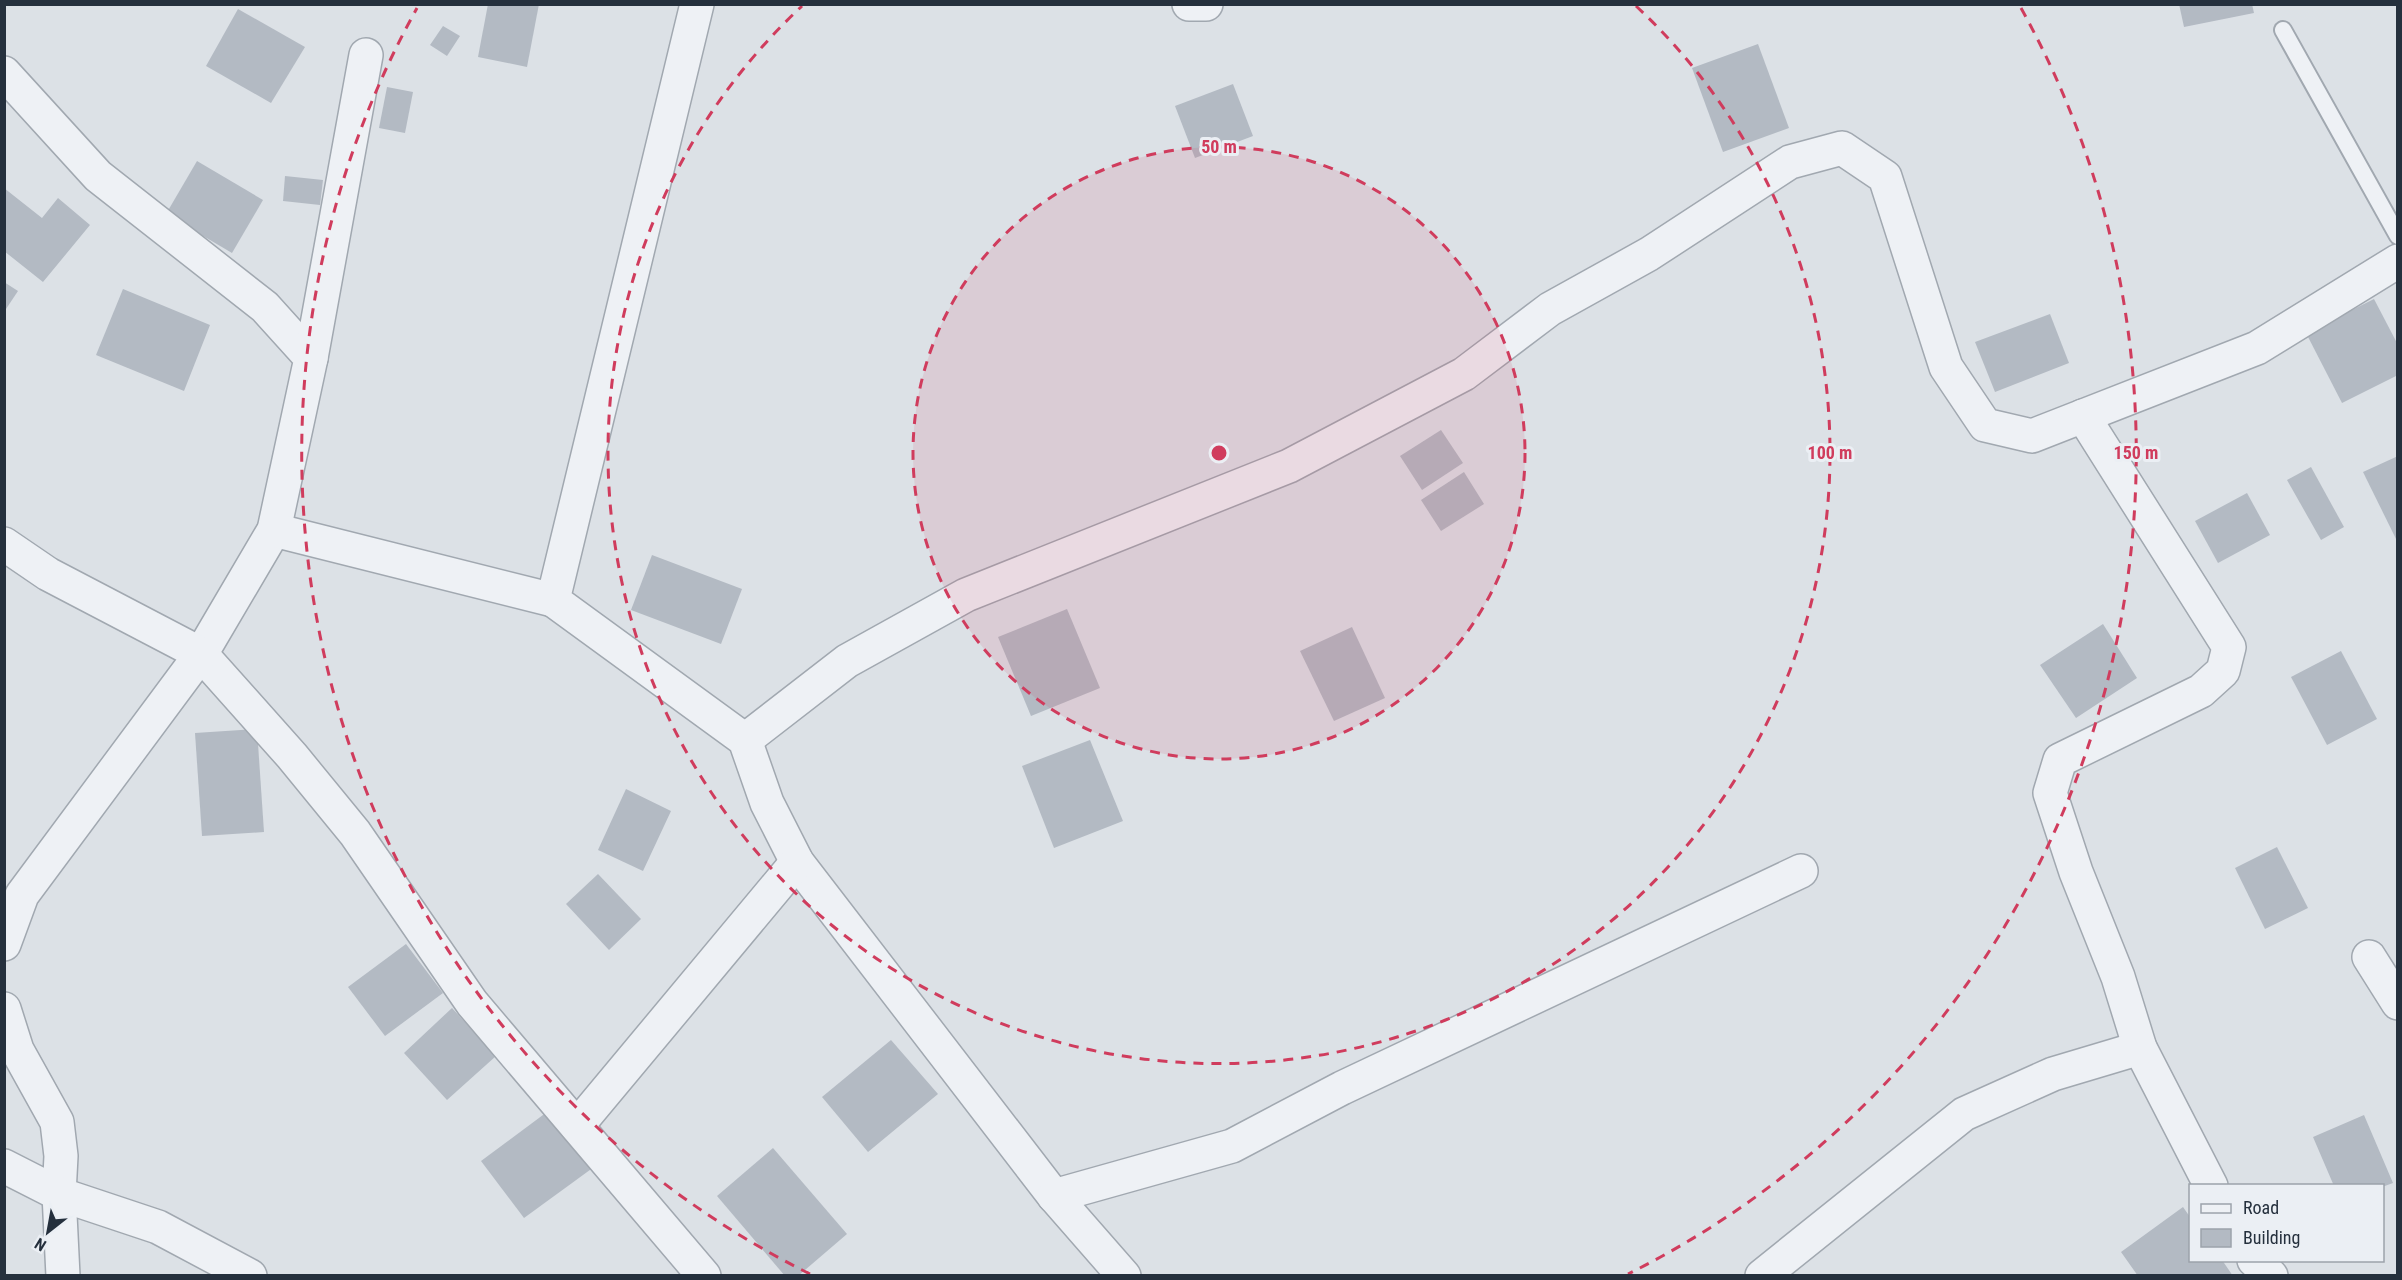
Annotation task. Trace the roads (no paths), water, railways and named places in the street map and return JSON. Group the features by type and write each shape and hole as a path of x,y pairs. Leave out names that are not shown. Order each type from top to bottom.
{"street":[{"path":"553,600 697,4"},
{"path":"1189,4 1206,4"},
{"path":"4,944 22,895 201,654 274,530 311,358 366,55"},
{"path":"4,73 98,176 264,307 311,358"},
{"path":"745,740 847,661 966,595 1289,466 1464,374 1550,309 1649,254 1790,162 1842,148 1885,177 1946,367 1985,425 2032,436 2257,348 2397,261"},
{"path":"2083,416 2229,647 2223,671 2201,691 2060,760 2050,793 2076,872 2118,977 2139,1048 2210,1184"},
{"path":"274,530 553,600 745,740 767,803 797,862 1054,1196 1124,1275"},
{"path":"4,544 48,574 201,654 292,756 355,833 472,1003 704,1275"},
{"path":"577,1126 797,862"},
{"path":"1054,1196 1232,1146 1342,1088 1801,871"},
{"path":"2369,957 2397,1003"},
{"path":"4,1010 16,1050 57,1122 62,1156 59,1194 63,1275"},
{"path":"1765,1275 1964,1114 2053,1074 2139,1048"},
{"path":"4,1166 59,1194 158,1227 249,1275"},
{"path":"2256,1262 2271,1275"}],"lane":[{"path":"2283,30 2397,236"}]}
